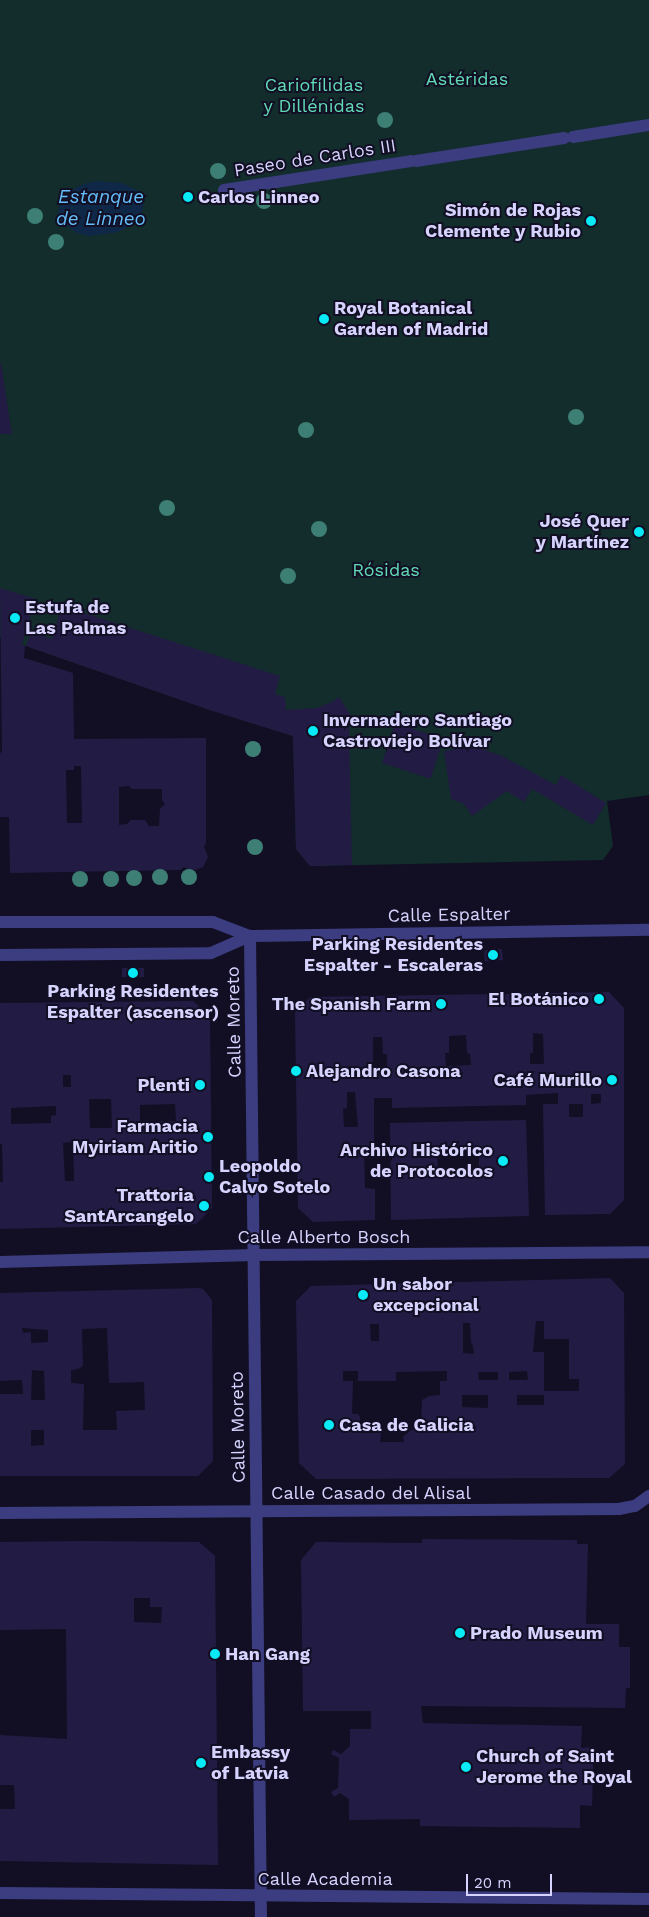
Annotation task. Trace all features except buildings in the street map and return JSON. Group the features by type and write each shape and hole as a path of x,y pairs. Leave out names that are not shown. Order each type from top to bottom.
{"street":[{"name":"Paseo de Carlos III","path":"224,190 649,125"},
{"name":"Calle Espalter","path":"0,922 214,922 250,936 649,930"},
{"name":"Calle Espalter","path":"0,955 211,953 250,936"},
{"name":"Calle Moreto","path":"250,936 261,1917"},
{"name":"Calle Alberto Bosch","path":"0,1262 254,1255 649,1252"},
{"name":"Calle Casado del Alisal","path":"0,1513 618,1509 635,1506 649,1496"},
{"name":"Calle Academia","path":"0,1893 649,1899"}],"green space":[{"name":"Royal Botanical Garden of Madrid","path":"0,0 649,0 649,795 607,801 613,846 603,860 310,866 296,849 293,736 207,709 0,637"}],"water":[{"name":"Estanque de Linneo","path":"97,181 122,183 137,190 144,203 142,212 128,227 118,232 89,236 77,233 61,222 58,214 60,204 74,189"}],"place":[{"name":"Carlos Linneo","path":"188,197"},
{"name":"Simón de Rojas Clemente y Rubio","path":"591,221"},
{"name":"Royal Botanical Garden of Madrid","path":"324,319"},
{"name":"José Quer y Martínez","path":"639,532"},
{"name":"Estufa de Las Palmas","path":"15,618"},
{"name":"Invernadero Santiago Castroviejo Bolívar","path":"313,731"},
{"name":"Parking Residentes Espalter - Escaleras","path":"493,955"},
{"name":"Parking Residentes Espalter (ascensor)","path":"133,973"},
{"name":"El Botánico","path":"599,999"},
{"name":"The Spanish Farm","path":"441,1004"},
{"name":"Alejandro Casona","path":"296,1071"},
{"name":"Café Murillo","path":"612,1080"},
{"name":"Plenti","path":"200,1085"},
{"name":"Farmacia Myiriam Aritio","path":"208,1137"},
{"name":"Archivo Histórico de Protocolos","path":"503,1161"},
{"name":"Leopoldo Calvo Sotelo","path":"209,1177"},
{"name":"Trattoria SantArcangelo","path":"204,1206"},
{"name":"Un sabor excepcional","path":"363,1295"},
{"name":"Casa de Galicia","path":"329,1425"},
{"name":"Prado Museum","path":"460,1633"},
{"name":"Han Gang","path":"215,1654"},
{"name":"Embassy of Latvia","path":"201,1763"},
{"name":"Church of Saint Jerome the Royal","path":"466,1767"}],"park label":[{"name":"Astéridas","path":"467,79"},
{"name":"Cariofílidas y Dillénidas","path":"314,96"},
{"name":"Rósidas","path":"386,570"}]}
